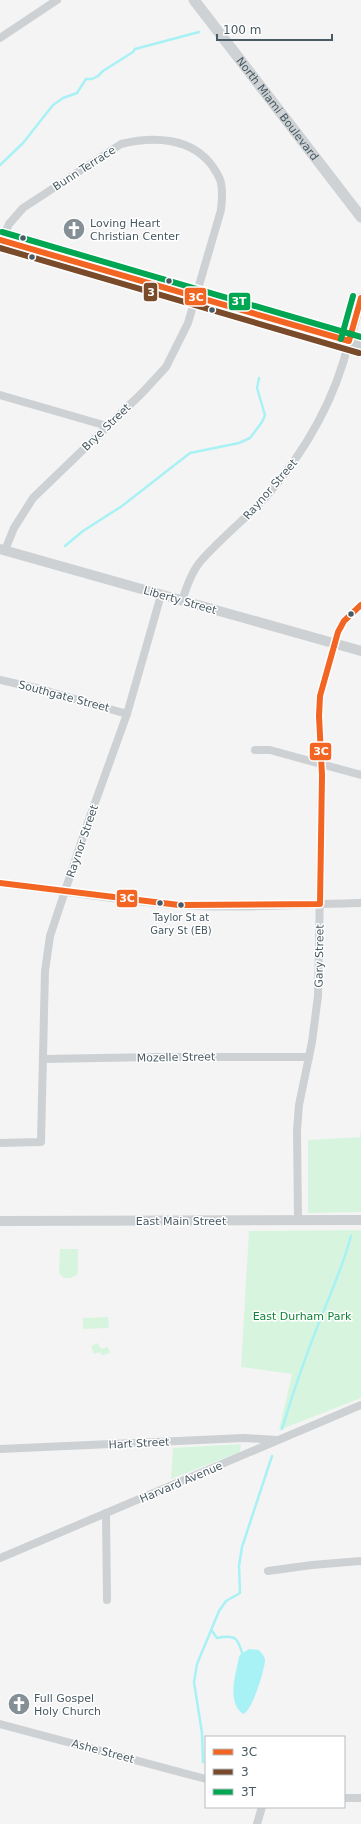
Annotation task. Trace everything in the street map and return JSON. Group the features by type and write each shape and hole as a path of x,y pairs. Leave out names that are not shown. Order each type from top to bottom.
{"main road":[{"name":"North Miami Boulevard","path":"194,0 361,217"},
{"path":"0,242 361,345"}],"street":[{"path":"0,38 57,0"},
{"name":"Bunn Terrace","path":"0,242 9,224 23,208 121,144 137,140 152,139 179,143 199,153 207,160 219,176 222,188 221,210 195,297"},
{"name":"Brye Street","path":"2,549 33,498 143,392 166,367 188,323 195,297"},
{"name":"Raynor Street","path":"182,601 190,581 200,563 264,498 296,460 328,403 349,341 361,298"},
{"path":"0,395 107,426"},
{"name":"Liberty Street","path":"2,549 361,651"},
{"name":"Raynor Street","path":"0,1143 41,1142 46,958 50,936 86,825 127,714 161,595"},
{"name":"Gary Street","path":"298,1220 297,1124 301,1090 309,1057 318,996 321,764 318,716 320,696 334,644 344,621 361,605"},
{"name":"Southgate Street","path":"0,680 40,689 127,714"},
{"path":"255,750 270,750 361,775"},
{"path":"0,883 179,905 215,906 361,903"},
{"name":"Mozelle Street","path":"43,1059 309,1057"},
{"name":"East Main Street","path":"0,1221 361,1220"},
{"name":"Harvard Avenue","path":"0,1558 361,1405"},
{"name":"Hart Street","path":"0,1449 244,1438 277,1440"},
{"path":"106,1513 107,1600"},
{"path":"268,1571 312,1565 361,1561"},
{"name":"Ashe Street","path":"0,1724 205,1779"},
{"path":"345,1798 361,1798"},
{"path":"257,1824 262,1808"}],"green space":[{"path":"361,1129 361,1212 308,1213 308,1140 360,1137"},
{"name":"East Durham Park","path":"361,1230 361,1398 279,1430 292,1374 241,1367 249,1231"},
{"path":"60,1249 78,1249 78,1274 71,1278 64,1278 59,1273"},
{"path":"108,1317 109,1328 83,1329 83,1318"},
{"path":"98,1343 101,1349 108,1347 110,1353 102,1355 100,1352 94,1354 91,1346"},
{"path":"241,1444 240,1452 171,1479 173,1448"}],"water":[{"path":"249,1649 259,1650 264,1656 265,1661 254,1699 246,1712 243,1714 238,1709 233,1695 234,1679 239,1657"}],"waterway":[{"path":"0,165 23,143 53,105 63,98 77,93 86,79 92,79 98,76 103,71 133,52 135,49 199,32"},
{"path":"65,546 83,531 122,506 190,453 239,443 250,438 262,422 265,415 257,388 259,378"},
{"path":"282,1429 291,1399 318,1325 339,1274 351,1236"},
{"path":"203,1762 202,1733 194,1682 197,1664 219,1611 226,1601 240,1593 239,1566 242,1547 272,1456"},
{"path":"212,1631 217,1638 232,1637 238,1641 243,1656"}],"transit line":[{"name":"3T","path":"2,232 361,337"},
{"name":"3C","path":"0,240 349,341 361,298"},
{"name":"3","path":"0,248 359,353"},
{"name":"3T","path":"341,339 353,296"},
{"name":"3C","path":"0,883 179,905 320,904 322,775 319,716 320,696 338,632 344,621 361,605"}],"place":[{"name":"Loving Heart Christian Center","path":"74,229"},
{"name":"Taylor St at Gary St (EB)","path":"181,905"},
{"name":"Full Gospel Holy Church","path":"19,1704"}]}
